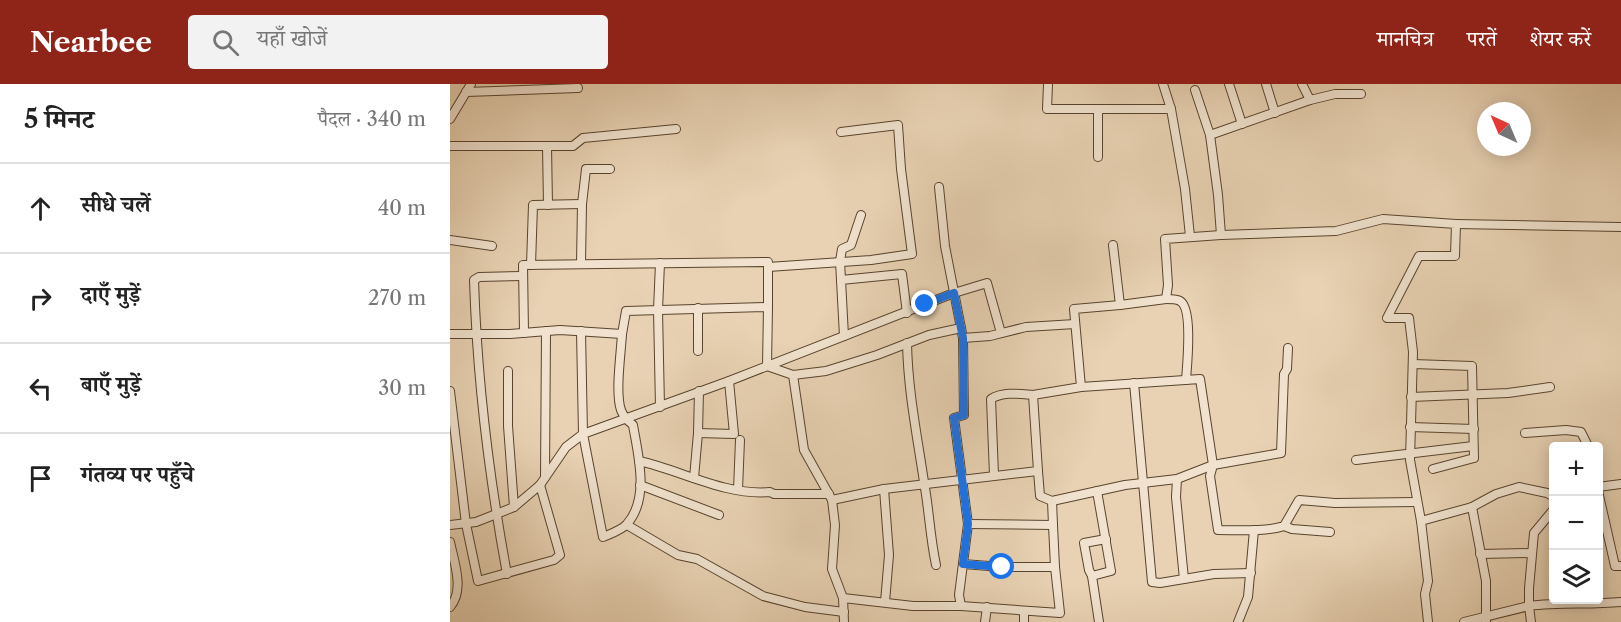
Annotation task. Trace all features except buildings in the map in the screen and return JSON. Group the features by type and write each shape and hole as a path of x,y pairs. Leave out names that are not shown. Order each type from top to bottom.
{"street":[{"path":"450,119 471,84"},
{"path":"1048,84 1047,109 1171,109"},
{"path":"1163,84 1171,109 1185,189 1190,236"},
{"path":"1229,84 1242,124"},
{"path":"1266,84 1275,112"},
{"path":"1302,84 1310,100"},
{"path":"466,93 578,88"},
{"path":"1195,90 1209,135 1221,235"},
{"path":"1209,135 1310,100 1335,94 1361,94"},
{"path":"1098,110 1098,158"},
{"path":"768,267 871,260 912,254 898,125 841,132"},
{"path":"450,146 573,146 583,138 675,129"},
{"path":"547,146 548,205"},
{"path":"581,264 582,204 586,169 610,169"},
{"path":"939,187 945,246 963,338 964,415 954,418 968,524 958,596 961,606"},
{"path":"531,264 533,205 582,204"},
{"path":"844,336 840,261 842,249 851,245 861,215"},
{"path":"1166,299 1168,285 1165,239 1190,236 1335,231 1383,219 1455,224 1621,227"},
{"path":"1428,622 1425,594 1428,581 1410,453 1413,352 1409,318 1387,318 1419,256 1455,256 1455,224"},
{"path":"450,240 492,246"},
{"path":"1113,245 1119,305"},
{"path":"524,333 523,265 768,262 766,366"},
{"path":"660,263 657,310 660,407"},
{"path":"841,280 902,274 907,313"},
{"path":"507,574 496,514 476,335 474,280 480,277 523,276"},
{"path":"450,525 476,522 514,507 543,481 566,447 583,434 729,381 954,293 987,283 1001,333"},
{"path":"1081,387 1074,309 1166,299 1180,301 1185,306 1188,335 1186,380"},
{"path":"581,332 583,434 603,537 627,525 638,505 639,461 633,424 621,411 619,394 622,334 626,311 768,307"},
{"path":"698,308 698,351"},
{"path":"963,338 990,336 1026,327 1075,324"},
{"path":"766,366 793,375 825,371 929,335 961,328"},
{"path":"450,334 476,335 546,331 622,334"},
{"path":"450,391 466,524 478,581 554,560 560,555 543,481 546,331"},
{"path":"907,344 911,405 936,565"},
{"path":"1033,395 1040,496 1052,501 1144,482 1177,479 1213,465 1281,453 1284,374 1287,369 1288,348"},
{"path":"1413,364 1472,366 1474,458 1433,469"},
{"path":"508,371 508,426 514,507"},
{"path":"793,375 804,450 831,497 835,525 832,568 843,598 844,622"},
{"path":"994,476 992,399 999,395 1016,393 1033,395 1081,387 1200,379 1213,465 1210,476 1218,530 1254,530 1284,526 1300,530 1330,532"},
{"path":"698,433 734,434 729,381"},
{"path":"1134,383 1152,582 1160,583 1214,574 1251,573"},
{"path":"1411,397 1508,393 1550,387"},
{"path":"694,477 699,391"},
{"path":"1410,427 1474,429"},
{"path":"1525,433 1566,430 1581,432 1586,442"},
{"path":"738,489 740,440"},
{"path":"1356,460 1473,446"},
{"path":"639,461 738,489 774,494 831,497 1038,471"},
{"path":"1177,479 1176,497 1184,579"},
{"path":"1603,488 1621,484"},
{"path":"640,485 719,515"},
{"path":"1421,521 1472,507 1496,494 1519,488 1552,496"},
{"path":"884,489 889,555 885,602"},
{"path":"1092,576 1111,571 1097,491"},
{"path":"1600,496 1615,566 1621,566"},
{"path":"1284,526 1299,500 1335,503 1417,502"},
{"path":"1052,501 1055,567 1062,622"},
{"path":"1472,507 1485,581 1486,620"},
{"path":"1531,622 1528,588 1534,533 1549,515"},
{"path":"968,524 1053,525"},
{"path":"627,525 678,555 697,559 763,597 805,607 844,612"},
{"path":"1238,622 1248,597 1254,530"},
{"path":"1099,622 1084,543 1106,539"},
{"path":"450,542 458,584 455,601 450,607"},
{"path":"1480,554 1532,553"},
{"path":"963,564 1055,567"},
{"path":"843,598 913,606 987,607 1024,612 1060,613"},
{"path":"1464,622 1486,620 1529,606 1621,602"},
{"path":"985,622 987,607"},
{"path":"1024,612 1024,622"}],"route":[{"path":"925,304 954,293 963,338 964,415 954,418 968,524 963,564 1002,567"}]}
